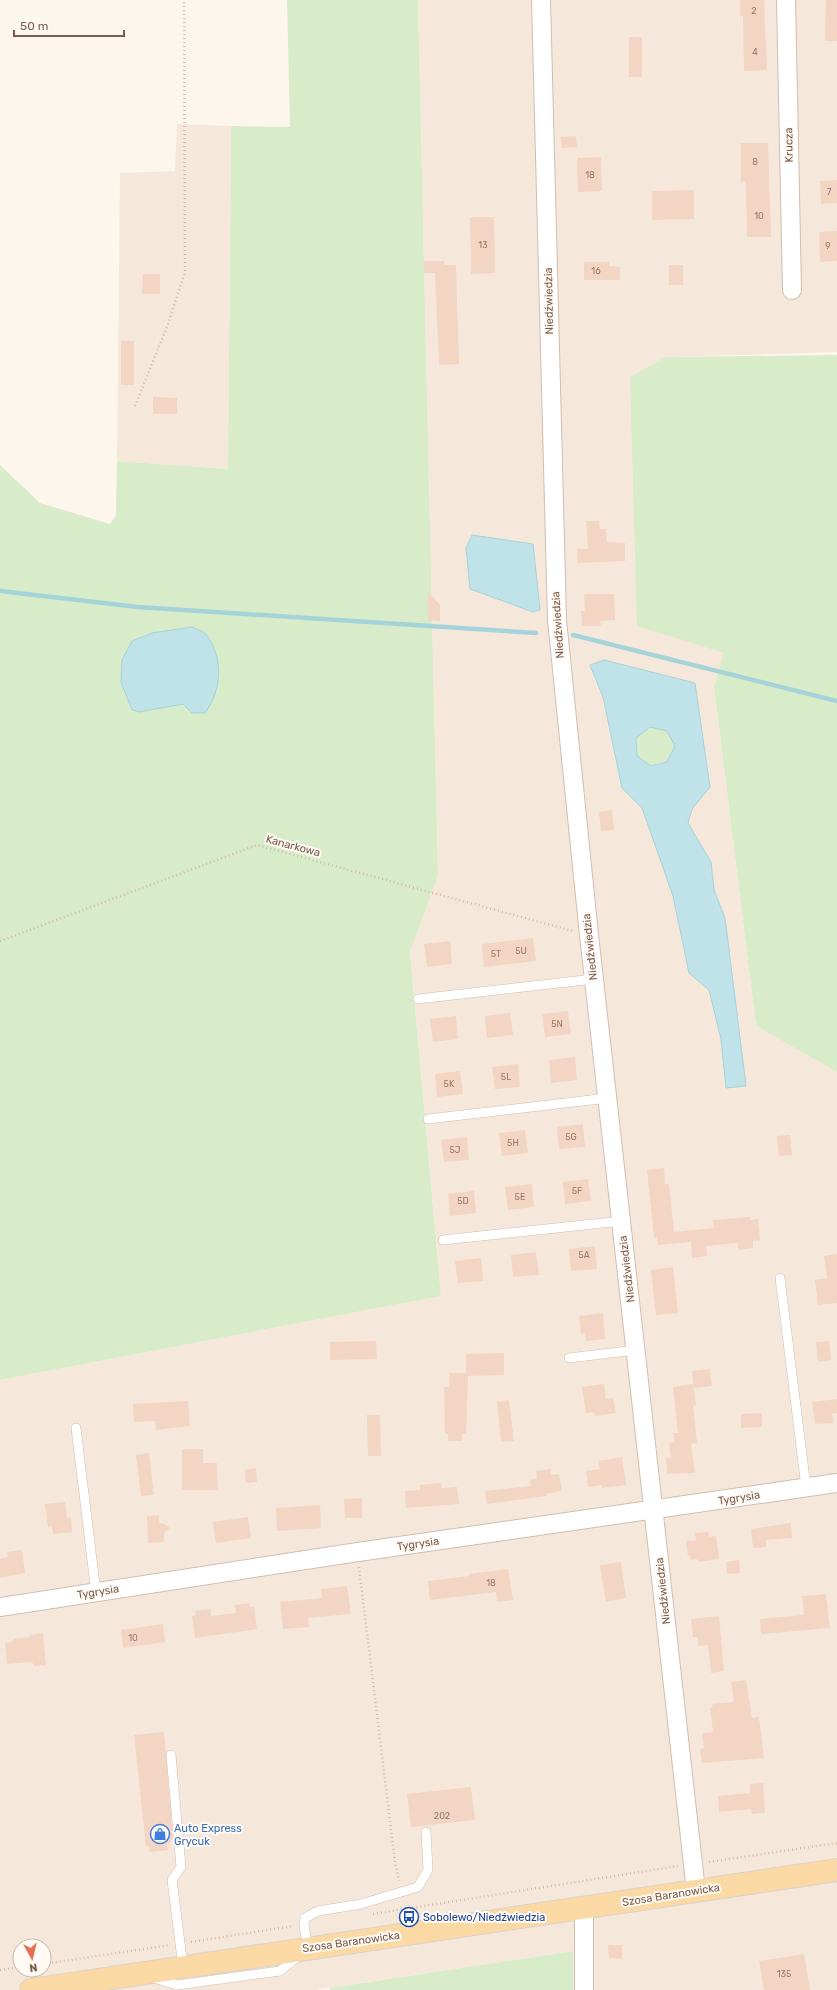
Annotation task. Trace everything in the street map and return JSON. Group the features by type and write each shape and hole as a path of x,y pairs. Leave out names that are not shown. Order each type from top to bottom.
{"main road":[{"name":"Szosa Baranowicka","path":"30,1990 98,1985 141,1974 183,1967 837,1870"}],"street":[{"name":"Niedźwiedzia","path":"541,0 557,620 589,935 696,1891"},
{"name":"Krucza","path":"786,0 792,290"},
{"name":"Tygrysia","path":"0,1607 358,1552 837,1483"},
{"path":"584,1908 584,1990"}],"lane":[{"path":"418,999 594,979"},
{"path":"428,1119 608,1098"},
{"path":"443,1240 622,1221"},
{"path":"780,1278 806,1487"},
{"path":"569,1358 636,1350"},
{"path":"76,1428 96,1593"},
{"path":"171,1755 180,1867 172,1880 183,1967"},
{"path":"141,1974 177,1985 280,1972 308,1948 304,1924 305,1918 318,1911 361,1904 418,1887 428,1870 426,1832"}],"path":[{"path":"135,406 168,324 185,272 184,0"},
{"name":"Kanarkowa","path":"0,941 257,845 589,935"},
{"path":"358,1552 395,1862 402,1892"},
{"path":"366,1915 837,1843"},
{"path":"52,1963 304,1924"},
{"path":"0,1970 12,1968"}],"shaded area":[{"path":"418,0 837,0 837,352 666,357 725,653 714,687 756,1026 837,1072 837,1990 573,1990 573,1951 315,1990 0,1990 0,1380 441,1296 410,952 438,876"},
{"path":"177,124 231,126 228,469 117,461 120,173 175,171"}],"green space":[{"path":"287,0 418,0 438,876 410,952 441,1296 0,1380 0,465 40,503 110,524 116,515 117,461 228,469 231,126 290,127"},
{"path":"837,355 837,1072 756,1026 714,687 724,653 637,626 630,377 666,357"},
{"path":"650,727 667,731 675,746 667,762 651,766 637,756 636,738"},
{"path":"573,1951 573,1990 330,1990 330,1988"}],"water":[{"path":"472,535 533,544 540,610 533,612 470,589 466,548"},
{"path":"192,627 206,634 212,643 218,663 218,684 211,704 205,713 192,713 183,704 139,712 132,710 121,682 122,660 132,641 152,633"},
{"path":"604,660 695,683 710,787 692,809 688,823 711,862 714,890 725,918 746,1086 726,1088 721,1039 709,990 689,973 673,896 642,808 622,788 603,697 590,665","holes":["650,727 667,731 675,746 667,762 651,766 637,756 636,738"]}],"building":[{"path":"740,0 764,0 767,70 744,71 743,16 740,16"},
{"path":"826,0 837,0 837,41 825,41"},
{"path":"629,37 642,37 642,77 629,77"},
{"path":"576,136 577,147 562,148 561,137"},
{"path":"741,143 768,143 771,237 747,237 746,181 741,182"},
{"path":"601,157 602,191 578,192 577,158"},
{"path":"837,180 837,203 821,204 820,181"},
{"path":"694,190 694,219 652,220 652,191"},
{"path":"470,217 494,217 495,273 471,274"},
{"path":"837,231 837,261 820,262 819,232"},
{"path":"424,261 444,261 445,265 456,265 459,364 439,365 435,273 424,273"},
{"path":"584,262 609,262 609,266 620,267 620,280 584,280"},
{"path":"669,265 683,265 683,285 669,285"},
{"path":"143,274 160,274 160,294 142,294"},
{"path":"121,341 134,341 134,385 121,385"},
{"path":"153,397 177,398 177,414 153,414"},
{"path":"586,521 599,521 600,529 606,529 607,542 625,543 625,561 578,563 577,549 588,549"},
{"path":"428,592 440,605 440,621 428,620"},
{"path":"584,594 614,594 615,620 600,621 601,626 582,626 581,611 585,611"},
{"path":"612,810 614,830 601,831 599,812"},
{"path":"533,938 536,961 484,967 482,944"},
{"path":"450,941 452,964 427,967 424,944"},
{"path":"568,1011 571,1034 545,1037 542,1014"},
{"path":"510,1013 513,1035 487,1038 485,1016"},
{"path":"456,1016 458,1039 433,1042 430,1019"},
{"path":"575,1057 577,1080 551,1083 549,1060"},
{"path":"518,1064 520,1087 495,1089 492,1067"},
{"path":"460,1071 463,1094 437,1097 435,1074"},
{"path":"583,1124 585,1147 559,1149 557,1127"},
{"path":"525,1130 528,1153 502,1156 499,1133"},
{"path":"790,1135 792,1155 779,1156 777,1136"},
{"path":"467,1137 469,1160 444,1162 441,1140"},
{"path":"664,1168 665,1184 669,1184 674,1232 714,1228 713,1220 750,1217 750,1220 758,1219 760,1240 753,1241 753,1248 738,1250 738,1243 706,1246 707,1256 692,1258 691,1242 658,1245 657,1237 654,1238 647,1170"},
{"path":"588,1179 591,1201 565,1204 563,1182"},
{"path":"532,1184 534,1207 508,1210 505,1187"},
{"path":"474,1191 476,1213 450,1216 448,1194"},
{"path":"595,1246 597,1269 571,1271 569,1249"},
{"path":"536,1252 539,1275 513,1277 511,1255"},
{"path":"837,1254 837,1303 818,1305 815,1280 827,1278 824,1256"},
{"path":"481,1258 483,1281 458,1283 455,1261"},
{"path":"673,1267 678,1313 656,1315 651,1270"},
{"path":"603,1313 605,1339 586,1341 585,1333 581,1334 579,1316"},
{"path":"376,1341 377,1359 330,1360 330,1342"},
{"path":"829,1341 831,1360 818,1362 816,1342"},
{"path":"504,1353 504,1375 468,1376 466,1434 462,1434 462,1441 448,1441 448,1434 445,1434 444,1387 449,1387 450,1373 466,1373 466,1354"},
{"path":"710,1369 712,1386 694,1388 692,1371"},
{"path":"604,1384 606,1399 613,1398 616,1413 595,1416 594,1412 586,1413 582,1387"},
{"path":"693,1384 696,1405 693,1406 697,1443 691,1444 695,1473 667,1474 666,1458 671,1458 669,1443 675,1442 673,1433 678,1433 673,1387"},
{"path":"837,1399 837,1413 832,1414 834,1423 815,1424 812,1402"},
{"path":"509,1400 514,1441 501,1442 497,1402"},
{"path":"188,1401 190,1426 156,1430 155,1421 134,1422 133,1404"},
{"path":"762,1413 762,1427 741,1428 741,1414"},
{"path":"367,1415 380,1415 381,1456 368,1456"},
{"path":"182,1449 203,1449 203,1463 217,1463 218,1490 182,1490"},
{"path":"149,1453 154,1495 141,1496 136,1455"},
{"path":"622,1457 626,1485 602,1488 602,1485 588,1487 586,1471 600,1469 598,1461"},
{"path":"256,1468 257,1482 246,1483 245,1470"},
{"path":"551,1469 550,1475 559,1474 562,1491 546,1494 546,1496 487,1504 485,1491 531,1486 530,1480 537,1479 536,1471"},
{"path":"441,1483 442,1488 457,1487 459,1504 406,1508 405,1491 420,1490 420,1485"},
{"path":"362,1498 362,1518 345,1518 344,1499"},
{"path":"65,1502 67,1518 71,1517 72,1532 53,1534 52,1526 48,1527 45,1504"},
{"path":"320,1505 321,1528 277,1531 276,1508"},
{"path":"159,1515 159,1523 163,1523 170,1528 164,1533 164,1542 148,1543 147,1516"},
{"path":"248,1517 251,1538 216,1543 213,1522"},
{"path":"791,1523 792,1538 766,1540 766,1547 753,1548 751,1529"},
{"path":"708,1532 709,1537 716,1536 719,1559 698,1562 697,1559 691,1560 690,1555 688,1556 686,1541 696,1540 695,1533"},
{"path":"22,1550 25,1573 0,1578 0,1559 8,1557 7,1552"},
{"path":"739,1560 740,1573 727,1574 726,1562"},
{"path":"621,1562 626,1598 606,1602 600,1565"},
{"path":"508,1569 513,1600 497,1602 496,1592 430,1600 428,1581"},
{"path":"347,1586 351,1614 308,1618 309,1627 283,1629 280,1602 322,1598 321,1589"},
{"path":"826,1594 830,1628 761,1634 760,1619 804,1615 802,1596"},
{"path":"249,1603 250,1607 254,1607 257,1629 195,1638 192,1616 196,1615 195,1611 210,1609 211,1616 236,1613 235,1605"},
{"path":"719,1616 724,1671 711,1673 708,1645 698,1646 698,1637 693,1637 691,1619"},
{"path":"163,1624 165,1642 123,1648 121,1630"},
{"path":"43,1633 46,1665 34,1666 32,1662 7,1664 5,1643 12,1642 14,1639 30,1637 30,1635"},
{"path":"746,1680 752,1718 759,1717 764,1758 702,1763 700,1749 704,1748 702,1733 713,1732 710,1708 713,1707 712,1704 734,1702 731,1682"},
{"path":"164,1732 173,1840 170,1841 170,1844 167,1844 168,1850 150,1852 149,1846 146,1846 134,1735"},
{"path":"763,1783 765,1813 752,1814 751,1809 719,1812 718,1796 750,1793 750,1784"},
{"path":"471,1787 475,1820 411,1827 407,1794"},
{"path":"608,1945 622,1945 622,1959 609,1958"},
{"path":"804,1954 810,1990 764,1990 759,1961"}],"waterway":[{"path":"0,591 138,607 536,633"},
{"path":"573,635 837,701"}],"place":[{"name":"Auto Express Grycuk","path":"160,1834"},
{"name":"Sobolewo/Niedźwiedzia","path":"409,1917"}]}
